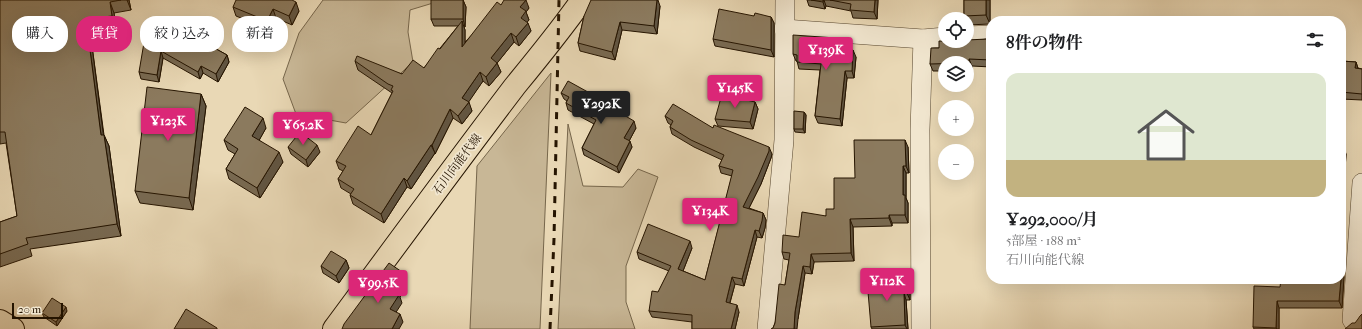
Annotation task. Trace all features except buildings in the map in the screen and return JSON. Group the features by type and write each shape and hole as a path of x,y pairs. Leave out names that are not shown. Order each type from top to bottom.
{"main road":[{"name":"石川向能代線","path":"334,329 397,243 582,0"},
{"path":"0,322 12,329"}],"street":[{"path":"768,329 784,140 785,0"},
{"path":"784,29 922,39 938,38"},
{"path":"974,35 986,34"},
{"path":"921,329 920,130 922,39"},
{"path":"1351,320 1362,184"}],"shaded area":[{"path":"323,0 443,0 410,10 408,32 413,62 346,123 296,114 283,79 299,33"},
{"path":"551,73 540,329 470,329 477,166"},
{"path":"568,124 583,186 623,187 638,169 658,177 626,266 626,302 635,329 558,329"}],"railway":[{"path":"550,329 554,239 559,0"}]}
